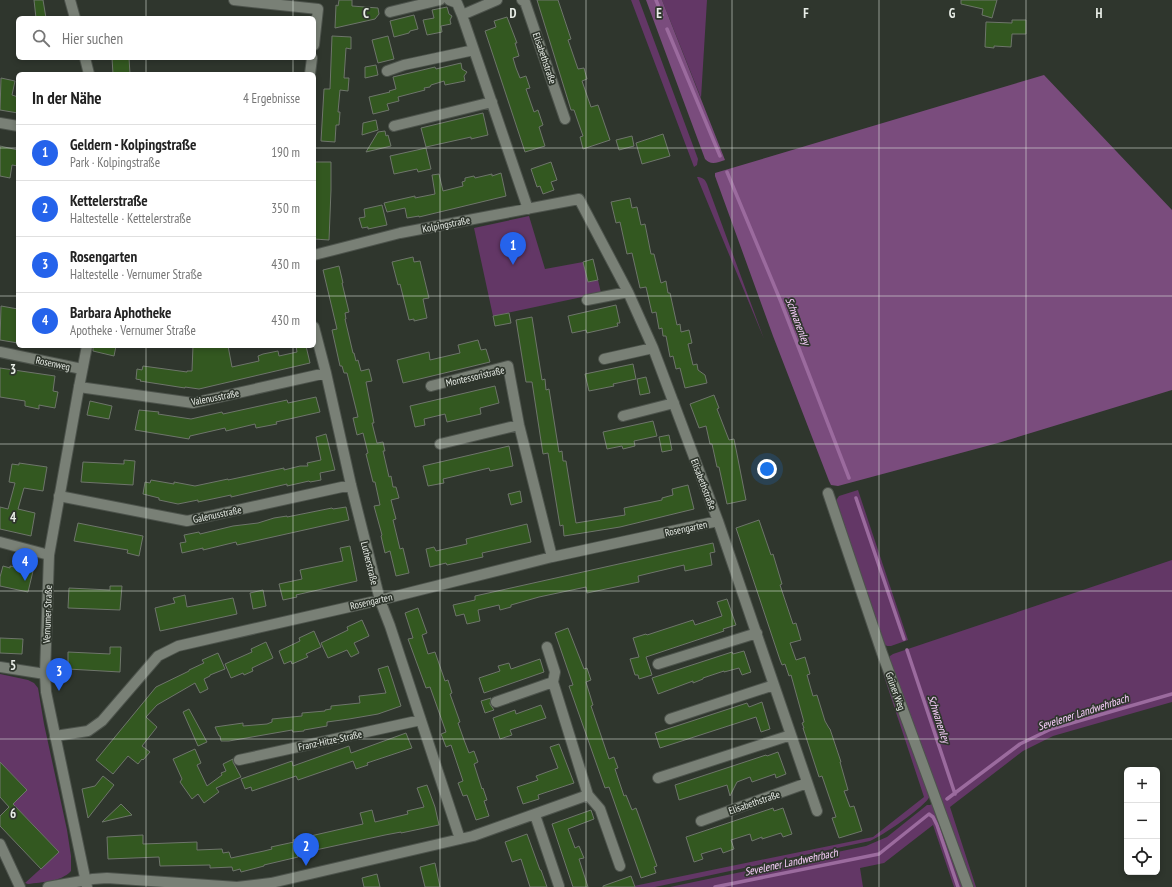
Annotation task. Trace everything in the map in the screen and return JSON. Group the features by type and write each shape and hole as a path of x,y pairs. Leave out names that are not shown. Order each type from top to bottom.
{"street":[{"path":"70,0 74,16"},
{"path":"234,0 318,8 316,26"},
{"path":"390,12 440,0"},
{"path":"448,0 457,3 462,15 528,209"},
{"path":"462,15 497,0"},
{"name":"Elisabethstraße","path":"522,0 526,2 565,119"},
{"path":"387,71 404,65 474,50"},
{"path":"86,60 88,72"},
{"path":"310,72 312,60"},
{"path":"394,126 492,102"},
{"path":"0,123 16,126"},
{"name":"Elisabethstraße","path":"578,199 628,292 653,348 718,521 817,811"},
{"name":"Kolpingstraße","path":"316,254 400,233 578,199"},
{"path":"587,300 628,292"},
{"name":"Lutherstraße","path":"316,335 351,485 380,600 390,626 460,839"},
{"name":"Vernumer Straße","path":"86,884 46,692 45,674 50,555 59,496 82,369 87,348"},
{"path":"604,359 653,348"},
{"name":"Rosenweg","path":"0,352 82,369"},
{"name":"Montessoristraße","path":"431,386 508,366 519,425 552,557"},
{"name":"Valenusstraße","path":"79,387 193,404 326,373"},
{"path":"623,416 674,404"},
{"path":"440,444 519,425"},
{"name":"Galenusstraße","path":"59,496 187,520 351,485"},
{"name":"Grüner Weg","path":"828,493 882,654 968,887"},
{"name":"Rosengarten","path":"56,736 88,731 102,721 158,656 178,646 380,600 552,557 718,521"},
{"path":"0,542 50,555"},
{"path":"658,664 756,633"},
{"path":"546,647 555,672 553,682 588,796 600,809 620,866"},
{"path":"0,667 45,674"},
{"path":"496,702 553,682"},
{"path":"670,719 774,685"},
{"name":"Franz-Hitze-Straße","path":"239,760 421,720"},
{"path":"658,778 791,735"},
{"name":"Elisabethstraße","path":"701,821 807,784"},
{"path":"48,887 86,884 107,878 165,884 237,887 271,883 474,836 588,796"},
{"path":"534,815 559,886"},
{"path":"0,844 20,887"}],"shaded area":[{"path":"631,0 639,0 698,159 697,165 694,167"},
{"path":"646,0 662,0 725,160 712,163 705,159"},
{"path":"662,0 707,0 701,98"},
{"path":"1044,75 1172,210 1172,390 998,443 838,486 831,485 773,336 715,173"},
{"path":"697,177 703,179 707,184 764,339"},
{"path":"529,216 545,269 583,262 588,282 598,280 601,293 493,316 474,228"},
{"path":"858,490 908,640 891,646 887,646 883,643 837,502 839,496"},
{"path":"1172,560 1172,702 1053,736 1023,751 950,807 976,887 972,887 889,660 890,656"},
{"path":"881,667 930,796 912,814 870,841 655,887 629,887 873,837 924,797"},
{"path":"0,674 28,680 34,683 38,688 71,856 71,871 67,875 45,882 25,883 59,852 13,804 27,790 0,762"},
{"path":"933,803 965,887 954,887 933,825 884,863 860,868 863,887 670,887 866,846 887,837 927,805"}],"building":[{"path":"34,0 43,0 46,16 36,16"},
{"path":"339,0 352,0 352,6 378,8 379,14 375,19 335,28 336,5 338,6"},
{"path":"537,0 558,0 571,39 568,40 578,69 584,68 587,79 582,81 591,107 598,105 610,140 583,149 580,137 583,136 574,110 571,110"},
{"path":"961,0 997,0 992,18 982,15 983,9 961,4"},
{"path":"447,7 449,14 452,16 450,20 451,24 441,26 442,32 427,35 423,20 434,18 432,10"},
{"path":"414,15 418,29 394,37 390,21"},
{"path":"507,17 517,43 515,43 519,56 513,58 516,68 520,78 526,76 530,88 526,89 534,112 538,110 543,125 539,127 545,146 525,152 485,31 496,27 494,21"},
{"path":"1012,20 1026,20 1026,34 1012,34 1011,47 985,47 986,22 1012,23"},
{"path":"332,36 351,37 351,49 346,48 344,78 349,78 348,91 340,90 338,112 340,112 339,125 336,125 335,142 321,141 324,89 330,89"},
{"path":"388,36 394,59 378,63 372,40"},
{"path":"112,60 129,60 130,72 113,72"},
{"path":"461,63 462,69 467,72 464,76 465,81 445,85 444,81 431,85 430,87 424,88 425,90 398,97 399,101 387,104 389,110 373,114 369,97 396,89 393,77 435,67 436,69"},
{"path":"376,65 378,75 365,78 365,67"},
{"path":"1,78 15,81 12,95 16,96 16,113 0,110"},
{"path":"483,113 488,135 471,139 471,137 426,147 421,128"},
{"path":"376,120 378,130 362,135 363,123"},
{"path":"385,131 386,136 388,135 391,146 366,152 378,132"},
{"path":"663,134 670,156 642,164 636,143"},
{"path":"632,136 634,146 619,150 616,140"},
{"path":"0,146 16,150 16,166 12,165 10,178 0,176"},
{"path":"426,148 431,169 418,172 417,169 394,174 390,156"},
{"path":"316,162 331,162 329,240 316,239"},
{"path":"551,162 557,180 551,182 554,190 543,194 540,186 537,187 531,169"},
{"path":"501,173 506,196 419,217 407,218 405,208 387,212 384,203 415,196 415,198 435,194 432,175 439,174 443,191 463,186 462,182 465,181 465,178 474,176 475,178 492,174 492,176"},
{"path":"630,198 632,208 637,207 641,225 645,224 651,254 654,254 661,283 666,281 677,325 680,324 681,332 689,330 692,343 688,344 693,365 697,364 698,370 705,375 707,383 685,388 680,368 676,369 673,356 670,357 666,336 663,336 662,328 659,329 656,312 652,313 646,287 640,288 632,253 627,254 620,222 616,223 611,202"},
{"path":"382,205 387,225 368,229 368,227 362,228 359,218 365,217 364,209"},
{"path":"413,257 414,262 420,261 429,298 423,299 427,318 414,321 414,319 409,320 400,284 398,285 392,262"},
{"path":"593,259 598,280 588,282 583,262"},
{"path":"339,266 349,312 345,313 345,319 353,353 356,361 358,360 361,371 369,369 372,381 366,382 374,423 372,423 377,443 383,442 385,451 383,451 389,477 391,476 393,487 396,487 399,498 391,500 396,519 393,520 400,549 403,548 409,573 396,576 390,551 385,553 374,506 380,505 375,482 373,482 366,454 368,453 363,433 357,435 353,418 358,417 347,373 344,373 342,366 340,366 332,330 337,329 323,270"},
{"path":"616,305 620,323 617,323 618,326 587,333 586,330 572,333 568,316"},
{"path":"1,306 16,309 16,343 0,340"},
{"path":"509,313 511,323 495,326 493,316"},
{"path":"532,317 542,380 545,379 546,390 549,389 559,452 562,451 563,461 566,461 576,523 625,515 624,508 662,500 662,498 673,495 672,489 688,485 694,509 620,527 564,536 563,525 560,526 548,453 543,454 532,382 526,382 516,320"},
{"path":"478,340 481,350 486,349 490,362 403,383 397,360 429,352 430,360 460,353 458,345"},
{"path":"93,348 116,348 114,356 93,351"},
{"path":"193,348 228,348 232,367 259,361 258,356 263,354 278,351 279,356 297,352 296,348 306,348 310,363 199,389 140,381 141,380 136,379 137,369 142,370 143,366 187,372 192,371"},
{"path":"633,364 636,379 613,384 614,386 589,391 585,374"},
{"path":"0,368 55,376 53,391 58,392 55,408 39,405 39,409 25,406 25,401 0,397"},
{"path":"646,377 650,393 640,395 637,379"},
{"path":"495,386 499,403 480,408 481,414 447,422 445,414 424,419 425,425 415,427 410,406"},
{"path":"714,395 719,408 717,409 729,440 734,439 746,500 727,504 719,467 717,467 706,426 699,428 690,404"},
{"path":"316,397 320,412 276,422 277,424 256,428 255,424 226,431 225,428 190,436 189,439 135,430 139,410 159,412 158,414 191,419 222,412 223,414 287,400 288,403"},
{"path":"90,401 112,406 109,419 87,415"},
{"path":"653,421 657,436 634,441 635,446 623,449 622,446 607,449 603,432"},
{"path":"326,434 335,470 320,473 321,480 287,486 287,484 231,497 231,495 198,502 198,500 178,504 159,500 159,498 143,494 145,482 150,483 151,480 195,486 284,468 284,470 300,466 308,466 307,463 321,460 316,437"},
{"path":"669,435 672,450 662,452 659,437"},
{"path":"509,446 513,466 490,471 489,468 443,479 444,483 428,486 423,466"},
{"path":"124,460 135,461 133,485 81,482 83,462 124,464"},
{"path":"19,463 47,467 43,491 24,488 18,509 35,513 31,536 0,529 0,507 8,509 15,483 9,482 12,464 19,465"},
{"path":"520,491 522,502 511,505 508,494"},
{"path":"346,507 349,520 237,545 236,542 203,550 203,548 182,553 180,543 186,542 184,535 199,532 200,534 233,526 258,523 274,518"},
{"path":"759,520 771,555 773,554 782,584 780,585 793,624 796,623 801,640 790,643 796,660 805,657 810,674 807,675 813,696 817,695 825,721 830,729 841,762 848,790 844,791 850,807 854,806 862,831 839,838 832,818 836,817 822,776 819,777 803,728 802,723 804,722 791,675 789,676 785,664 782,665 780,660 736,528"},
{"path":"78,523 143,536 139,556 127,553 128,550 74,541"},
{"path":"527,524 531,542 482,553 483,557 430,567 426,549 434,547 436,551 467,544 466,539"},
{"path":"713,543 715,552 710,553 712,565 685,571 684,565 638,576 639,582 587,593 586,587 539,597 511,605 511,607 500,610 499,605 478,610 480,621 467,624 464,614 456,616 453,605 475,600 475,596"},
{"path":"350,546 357,581 296,595 297,597 283,600 279,584 302,579 300,570 343,561 340,548"},
{"path":"3,566 33,571 28,592 0,586 0,577"},
{"path":"110,586 122,586 120,610 68,608 69,588 110,590"},
{"path":"263,590 266,606 253,609 250,593"},
{"path":"185,595 187,607 233,598 237,614 160,631 155,608 175,603 173,598"},
{"path":"727,599 736,625 723,629 724,631 646,657 652,675 639,679 638,675 635,675 630,659 639,657 633,638 693,620 695,625 722,616 717,602"},
{"path":"418,608 427,633 422,635 428,654 435,652 445,681 448,680 452,693 450,694 460,722 458,723 464,740 469,753 474,751 478,762 474,764 487,800 484,801 489,816 476,820 467,795 463,796 458,783 463,781 451,745 446,747 441,734 446,732 430,687 426,688 408,639 413,638 405,613"},
{"path":"362,620 369,636 354,643 359,653 351,657 347,650 328,658 321,643 348,630 347,627"},
{"path":"568,628 584,669 587,668 591,680 586,682 593,705 591,706 609,759 614,757 618,768 615,769 624,796 626,795 632,810 636,808 657,866 654,867 656,873 641,878 609,787 605,788 569,686 573,685 555,633"},
{"path":"314,631 321,647 306,654 308,657 292,664 291,661 284,664 279,651 300,641 299,638"},
{"path":"0,638 23,639 22,654 0,653"},
{"path":"266,642 273,658 252,668 253,671 231,678 225,664 252,652 251,649"},
{"path":"110,647 121,647 120,672 68,669 68,652 110,654"},
{"path":"744,651 751,672 742,675 739,668 724,671 658,694 652,678 732,652 733,654"},
{"path":"218,653 225,669 204,679 208,689 200,693 195,683 157,705 146,717 157,727 142,746 150,752 143,760 142,759 138,764 128,756 113,774 96,760 156,687 204,663 202,660"},
{"path":"540,659 544,672 484,693 479,678 500,671 498,666 509,663 511,669"},
{"path":"388,666 401,706 378,714 327,722 327,726 304,731 293,732 292,730 229,741 221,741 215,727 243,723 243,726 267,724 272,722 272,719 302,716 302,713 331,709 331,706 360,703 359,696 386,693 378,669"},
{"path":"491,698 490,704 494,710 485,713 481,701"},
{"path":"762,702 770,729 761,732 756,717 660,748 655,733 747,703 749,707"},
{"path":"541,705 546,718 510,730 512,735 500,739 493,718 515,710 516,714"},
{"path":"189,709 207,742 198,746 183,712"},
{"path":"406,733 412,748 367,763 368,765 356,769 353,761 298,780 296,776 252,791 251,787 245,789 241,779 292,761 293,766 349,746 351,753"},
{"path":"559,744 574,783 538,795 539,799 523,804 517,787 538,780 536,776 558,768 550,747"},
{"path":"195,749 201,763 197,765 207,786 222,775 221,773 226,771 223,764 233,759 233,762 241,777 216,788 219,792 204,803 198,794 192,799 180,782 182,779 173,759"},
{"path":"778,752 786,774 776,778 775,774 752,782 750,777 737,782 730,796 727,785 679,800 675,785"},
{"path":"0,762 27,790 13,804 59,852 41,869 0,826 0,816 9,807 0,797"},
{"path":"103,776 114,785 88,818 82,789 95,786"},
{"path":"427,785 435,807 439,825 297,854 298,857 241,872 240,869 233,871 232,867 210,868 210,865 160,866 159,857 108,859 107,837 143,835 143,844 197,842 197,850 222,849 223,853 229,852 231,858 264,851 272,849 271,847 294,842 293,840 363,824 360,813 372,810 375,822 408,814 407,811 424,807 417,788"},
{"path":"121,804 132,815 102,822"},
{"path":"773,808 774,811 783,808 792,834 783,837 781,833 752,841 750,834 731,840 734,849 723,853 721,848 701,854 703,859 694,862 686,837"},
{"path":"591,810 594,819 568,829 575,848 579,846 584,858 579,859 588,887 573,887 552,824"},
{"path":"527,834 547,887 530,887 521,859 512,862 505,842"},
{"path":"435,863 440,887 425,887 420,867"},
{"path":"377,874 380,887 364,887 362,878"},
{"path":"631,876 635,887 603,887 603,886"}],"waterway":[{"name":"Schwanenley","path":"656,0 662,15"},
{"name":"Schwanenley","path":"667,29 720,156"},
{"name":"Schwanenley","path":"727,172 781,302 849,478"},
{"name":"Schwanenley","path":"856,498 904,639"},
{"name":"Schwanenley","path":"907,650 955,794"},
{"name":"Sevelener Landwehrbach","path":"947,799 1020,744 1051,729 1172,694"},
{"name":"Sevelener Landwehrbach","path":"715,887 879,854 929,814 933,817 937,825 958,887"}],"place":[{"name":"Geldern - Kolpingstraße","path":"513,265"},
{"name":"Barbara Aphotheke","path":"25,581"},
{"name":"Rosengarten","path":"59,691"},
{"name":"Kettelerstraße","path":"306,866"}]}
